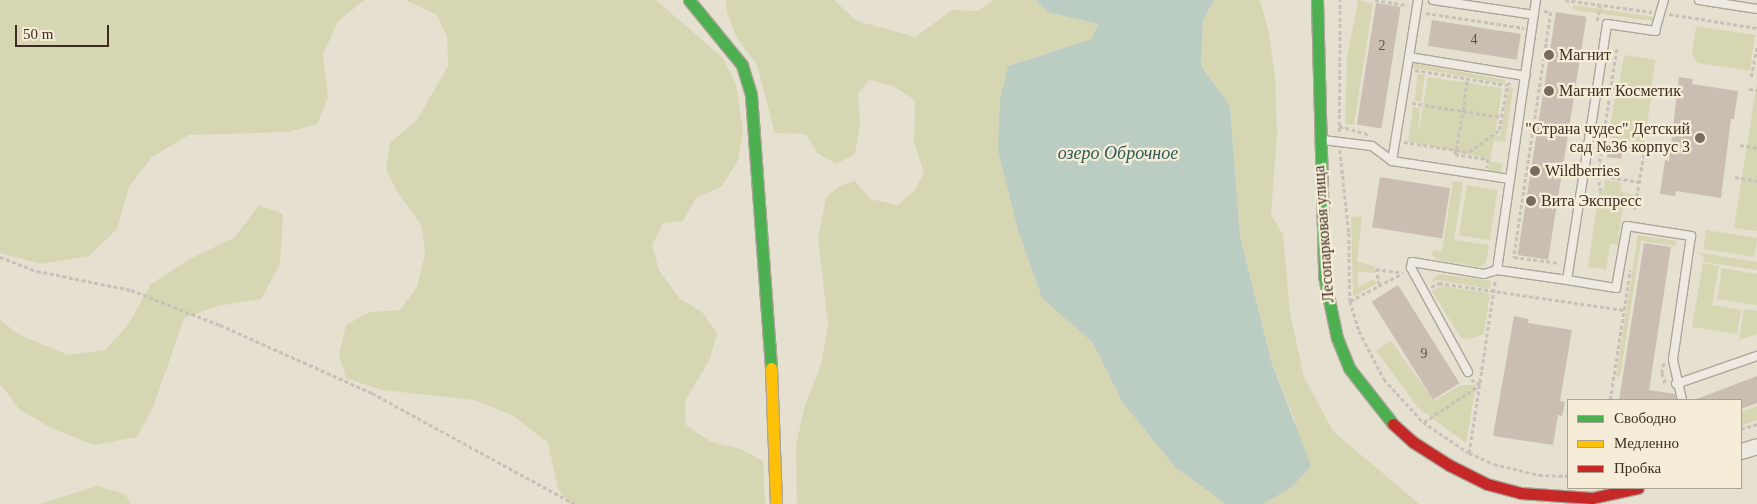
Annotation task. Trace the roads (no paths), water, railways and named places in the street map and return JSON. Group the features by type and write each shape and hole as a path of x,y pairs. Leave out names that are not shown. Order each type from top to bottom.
{"street":[{"path":"689,0 742,65 751,95 770,329 776,504"},
{"name":"Лесопарковая улица","path":"1317,0 1318,140 1324,276 1332,319 1349,368 1388,420 1449,465 1487,484 1520,494 1592,498 1633,489"},
{"path":"1742,451 1757,446"}],"lane":[{"path":"1392,161 1418,0"},
{"path":"1433,0 1531,15"},
{"path":"1497,270 1522,76 1531,15 1536,0"},
{"path":"1567,280 1607,24 1655,31 1664,0"},
{"path":"1700,0 1757,9"},
{"path":"1409,57 1522,76"},
{"path":"1318,140 1339,140 1372,146 1392,161 1510,179"},
{"path":"1468,375 1411,268 1412,262 1484,274 1497,270 1616,288 1627,226 1691,236 1673,360 1676,384 1682,399"},
{"path":"1676,384 1757,356"}],"water":[{"name":"озеро Оброчное","path":"1036,0 1214,0 1203,20 1201,66 1230,106 1240,237 1271,361 1311,466 1292,487 1263,504 1226,504 1176,468 1123,403 1093,343 1042,298 1018,230 998,151 1000,100 1008,66 1092,39 1098,24 1048,12"}],"place":[{"name":"Магнит","path":"1549,55"},
{"name":"Магнит Косметик","path":"1549,91"},
{"name":"\"Страна чудес\" Детский сад №36 корпус 3","path":"1700,138"},
{"name":"Wildberries","path":"1535,171"},
{"name":"Вита Экспресс","path":"1531,201"}]}
